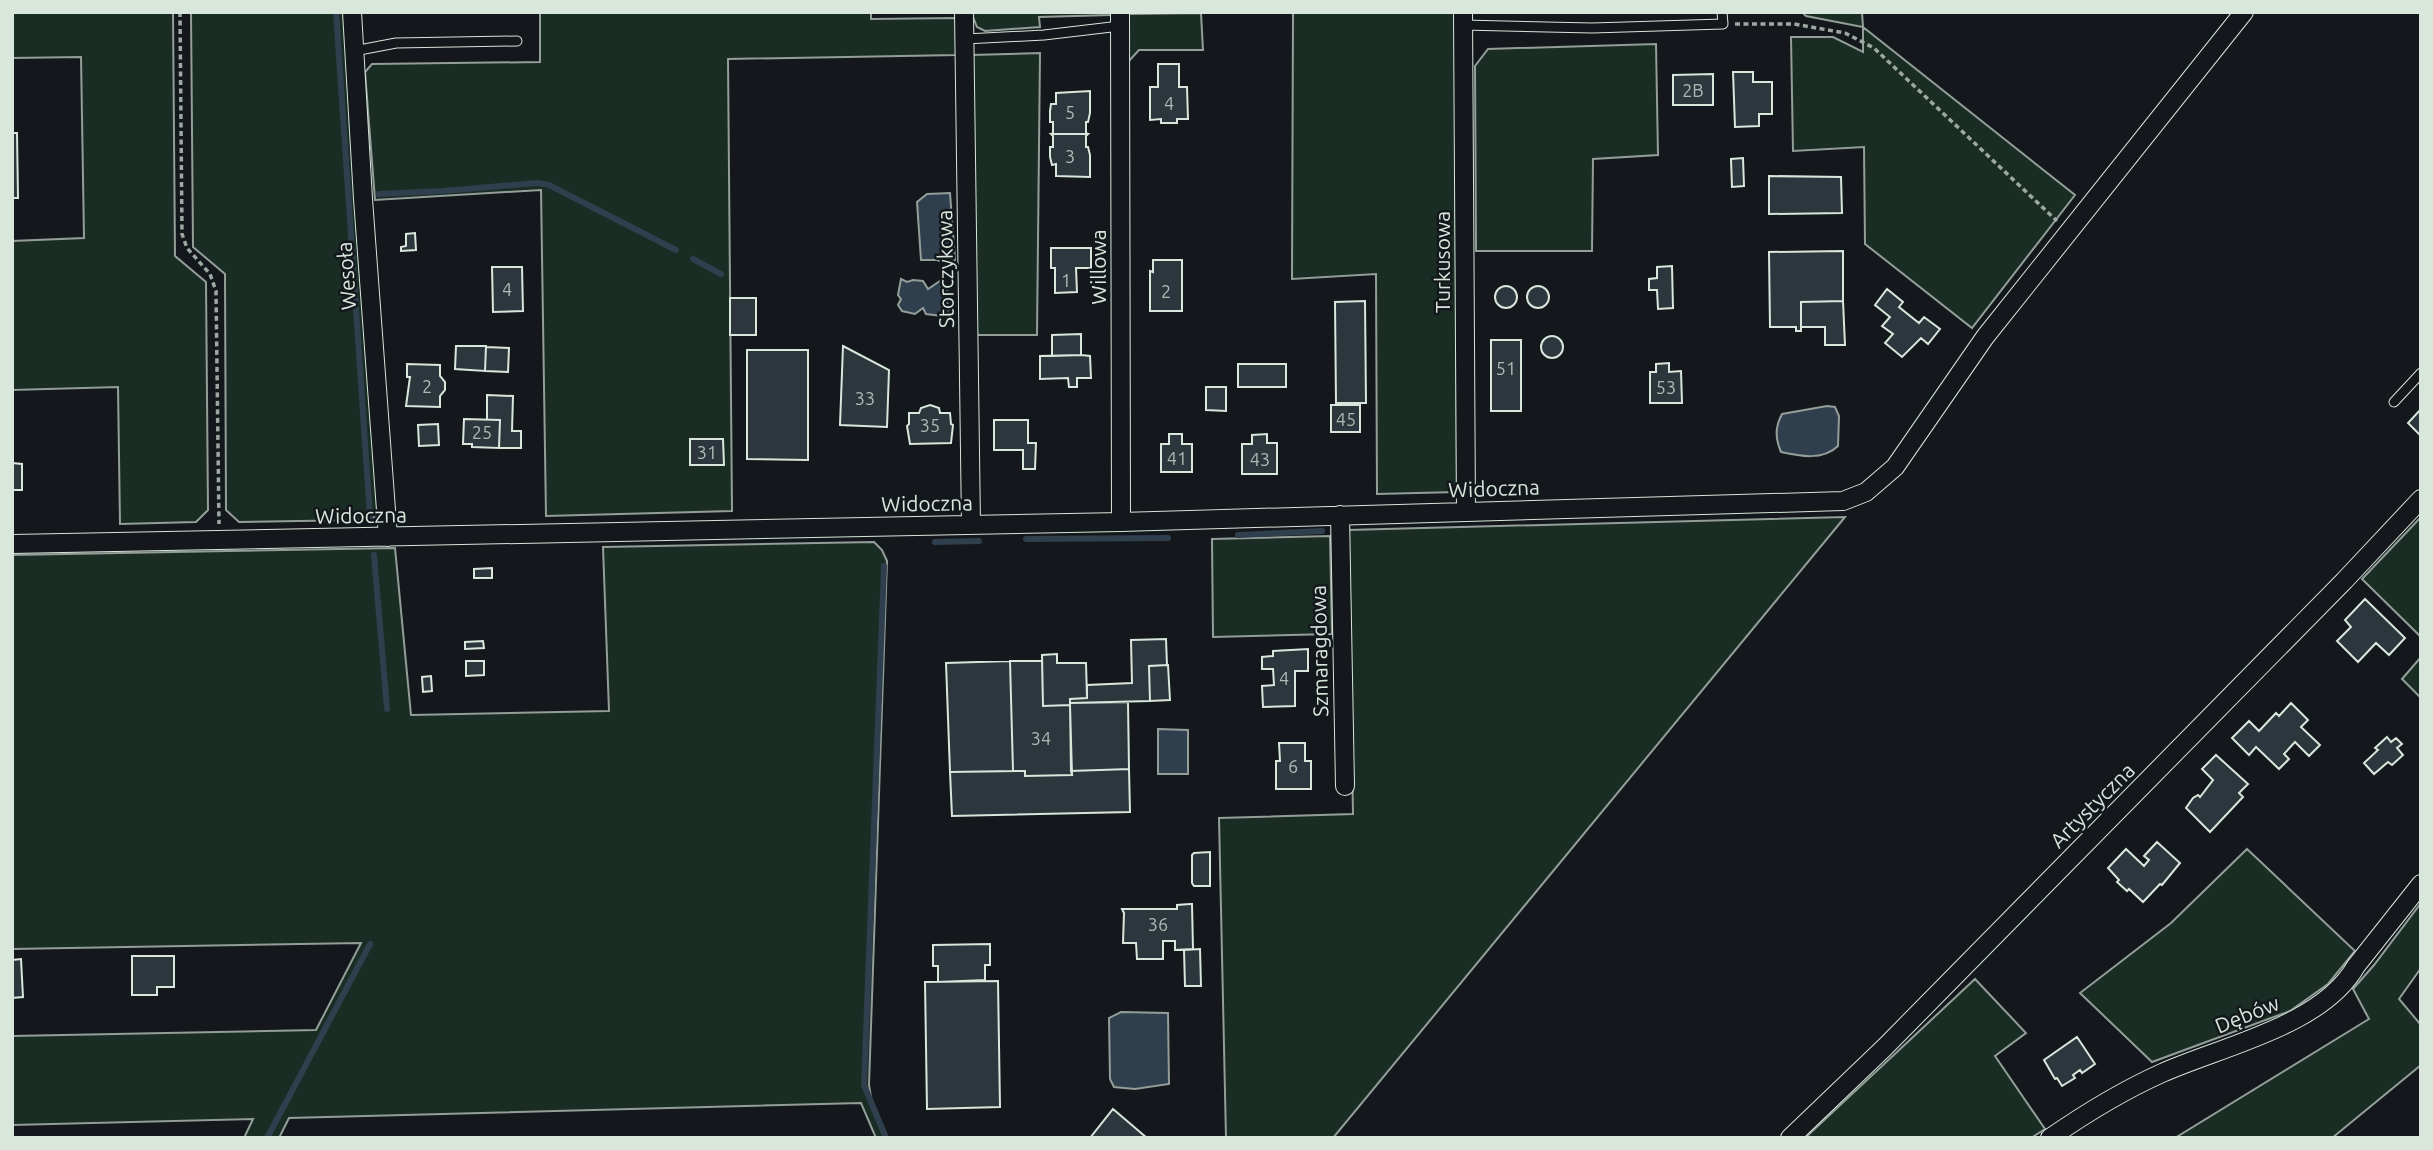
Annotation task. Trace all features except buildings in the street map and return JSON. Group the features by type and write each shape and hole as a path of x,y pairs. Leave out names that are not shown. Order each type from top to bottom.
{"street":[{"name":"Wesoła","path":"352,12 388,537"},
{"name":"Storczykowa","path":"964,12 971,525"},
{"path":"2070,231 2244,12"},
{"name":"Willowa","path":"1120,19 1121,522"},
{"name":"Turkusowa","path":"1463,19 1466,511"},
{"name":"Widoczna","path":"12,544 1121,522 1843,501 1866,492 1895,467 1985,337 2070,231"},
{"name":"Artystyczna","path":"1790,1138 1885,1047 2344,581 2421,499"},
{"name":"Szmaragdowa","path":"1340,516 1345,786"},
{"name":"Dębów","path":"2050,1138 2096,1107 2162,1073 2305,1015 2348,981 2356,966 2421,884"}],"lane":[{"path":"1463,19 1592,28 1723,24 1722,12"},
{"path":"965,39 1044,35 1120,19"},
{"path":"354,51 396,43 517,41"},
{"path":"2393,402 2421,373"}],"path":[{"path":"180,12 182,234 187,248 209,274 216,290 220,540"},
{"path":"1723,24 1794,24 1844,33 1874,48 2042,208 2070,231"}],"green space":[{"path":"12,12 173,12 175,256 206,282 208,510 196,522 120,524 118,387 12,390 12,241 84,238 81,57 12,58"},
{"path":"191,12 346,12 378,512 376,517 360,520 239,522 226,510 225,274 193,247"},
{"path":"540,12 871,12 871,19 956,18 957,55 728,59 732,511 546,516 541,190 375,200 365,72 372,64 540,62"},
{"path":"971,12 1110,12 1110,15 1039,17 1040,27 985,31 977,27"},
{"path":"1293,12 1455,12 1457,492 1377,494 1376,274 1292,279"},
{"path":"1802,12 1862,12 1863,27 1806,16"},
{"path":"1201,13 1203,50 1139,50 1128,62 1127,14"},
{"path":"1863,27 2075,195 1972,328 1865,244 1864,147 1793,151 1791,37 1833,37 1863,52"},
{"path":"1656,44 1658,155 1593,159 1592,251 1476,251 1475,66 1488,49"},
{"path":"1040,53 1037,335 975,335 971,55"},
{"path":"1845,517 1333,1138 1226,1138 1219,818 1353,814 1348,530"},
{"path":"2421,517 2421,637 2362,579"},
{"path":"1330,536 1332,634 1213,637 1212,539"},
{"path":"874,542 887,561 869,1085 872,1103 888,1138 876,1138 861,1103 289,1118 279,1138 244,1138 253,1119 12,1125 12,1036 316,1030 361,943 12,949 12,555 395,548 411,715 609,711 603,547"},
{"path":"2421,657 2421,698 2402,679"},
{"path":"2247,849 2355,951 2328,984 2290,1011 2152,1062 2080,993 2171,923"},
{"path":"2421,903 2421,968 2399,999 2421,1025 2421,1065 2332,1138 2175,1138 2369,1019 2353,989"},
{"path":"1975,979 2026,1033 1995,1056 2045,1129 2031,1138 1805,1138"}],"water":[{"path":"950,193 955,260 951,265 937,260 921,260 917,202 927,194"},
{"path":"901,279 907,282 923,281 928,289 940,281 949,287 943,299 949,305 948,314 926,314 923,308 915,314 902,311 898,305 901,299 898,295"},
{"path":"1835,407 1839,416 1838,446 1818,456 1781,452 1777,433 1782,414"},
{"path":"1158,729 1188,730 1188,774 1158,774"},
{"path":"1121,1012 1168,1013 1169,1084 1135,1089 1114,1087 1110,1079 1109,1018"}],"waterway":[{"path":"336,12 370,517"},
{"path":"379,194 537,183 549,185 676,250"},
{"path":"693,259 721,274"},
{"path":"1238,535 1322,531"},
{"path":"1026,539 1168,538"},
{"path":"935,542 979,541"},
{"path":"374,555 387,709"},
{"path":"884,566 864,1085 886,1138"},
{"path":"267,1138 370,944"}]}
